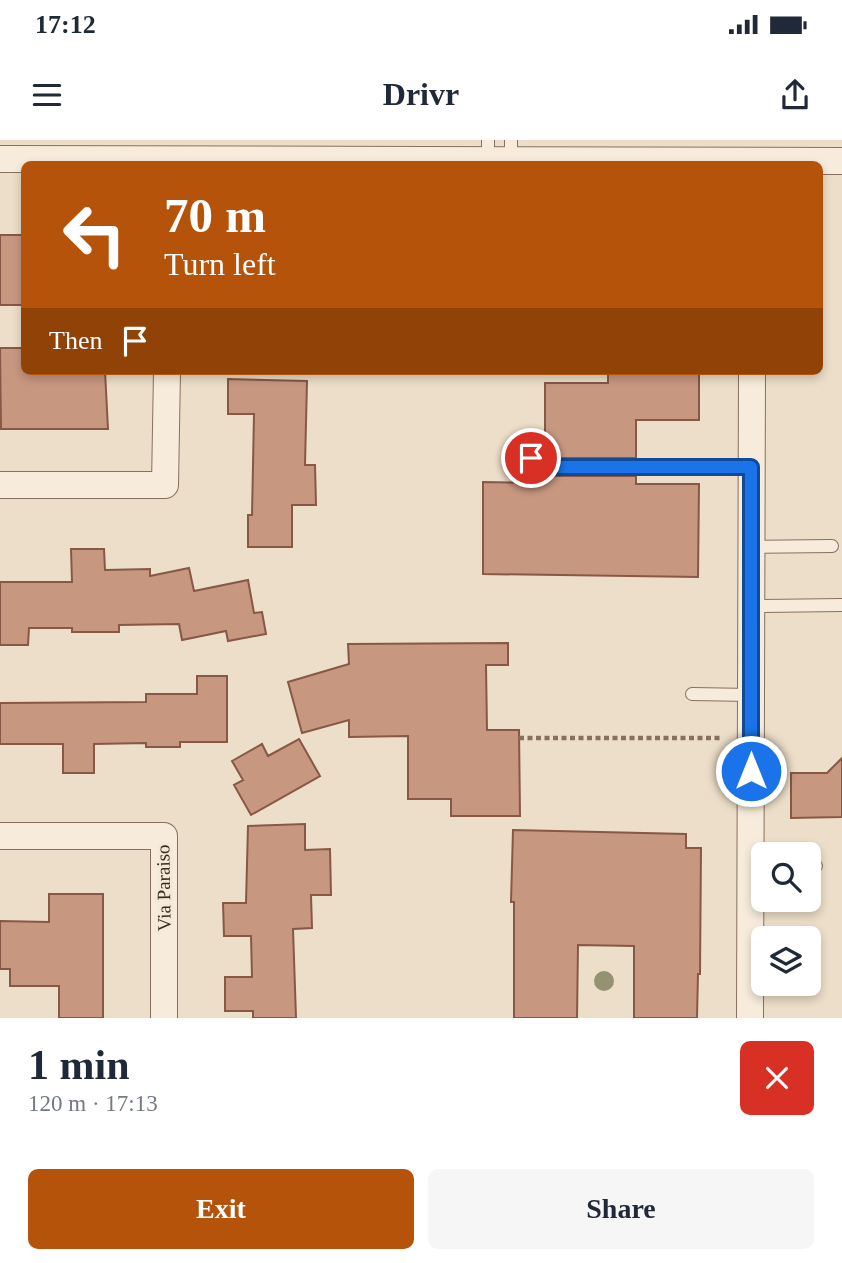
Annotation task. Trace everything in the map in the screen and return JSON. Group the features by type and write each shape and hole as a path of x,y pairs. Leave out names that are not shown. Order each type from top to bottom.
{"street":[{"path":"199,161 500,151 753,155 842,161"},
{"path":"0,159 113,161"},
{"path":"0,485 166,485 167,375"},
{"path":"752,375 751,695 756,842"},
{"name":"Via Paraiso","path":"0,836 164,836 164,1018"},
{"path":"750,1018 755,912"}],"lane":[{"path":"519,450 543,467 751,467"},
{"path":"751,547 832,546"},
{"path":"751,606 842,605"},
{"path":"692,694 751,695"}],"path":[{"path":"519,738 720,738"}],"building":[{"path":"0,235 21,235 21,305 0,305"},
{"path":"0,348 21,348 21,375 105,375 108,429 1,429"},
{"path":"608,375 699,375 699,420 636,420 636,458 545,458 545,383 608,383"},
{"path":"228,379 307,381 305,465 315,465 316,505 292,505 292,547 248,547 248,515 252,515 254,414 228,414"},
{"path":"545,476 636,476 636,484 699,484 698,577 483,574 483,482 545,483"},
{"path":"71,549 104,549 105,570 150,569 150,576 189,568 194,591 248,580 254,613 262,612 266,634 228,641 226,631 182,640 179,624 119,625 119,632 29,628 28,645 0,645 0,582 72,582"},
{"path":"508,643 508,665 486,665 487,730 519,730 520,816 451,816 451,799 408,799 408,736 349,737 349,720 302,733 288,682 349,664 348,644"},
{"path":"197,676 227,676 227,742 180,742 180,747 146,747 146,743 94,744 94,773 63,773 63,744 0,744 0,703 146,702 146,694 197,694"},
{"path":"299,739 320,776 251,815 234,785 243,780 232,761 262,744 268,756"},
{"path":"842,758 842,817 791,818 791,773 827,773"},
{"path":"305,824 305,850 330,849 331,895 311,895 312,928 293,929 296,1018 253,1018 253,1011 225,1011 225,977 252,977 251,936 224,936 223,903 246,903 248,826"},
{"path":"513,830 686,834 686,848 701,848 697,1018 634,1018 634,946 578,945 577,1018 514,1018 514,902 511,902"},
{"path":"49,894 103,894 103,1018 59,1018 59,986 10,986 10,969 0,969 0,921 49,922"}],"route":[{"path":"531,458 543,467 751,467 751,771"}]}
